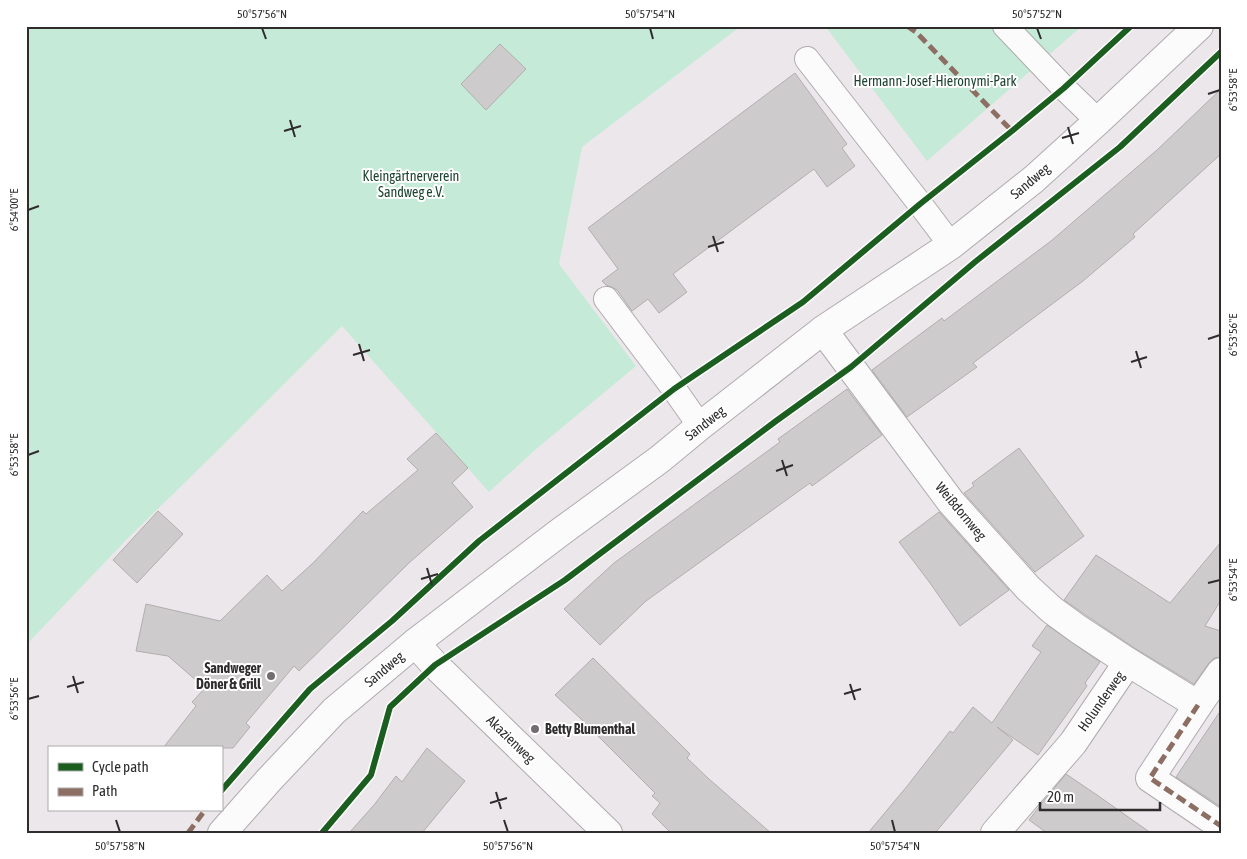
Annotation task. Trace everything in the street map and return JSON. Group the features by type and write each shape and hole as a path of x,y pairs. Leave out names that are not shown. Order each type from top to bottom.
{"street":[{"name":"Sandweg","path":"222,833 268,780 334,711 415,643 660,459 823,330 951,245 1034,179 1199,26"},
{"name":"Weißdornweg","path":"823,330 951,502 1028,588 1052,610 1128,662"},
{"name":"Akazienweg","path":"415,643 435,665 608,833"},
{"name":"Holunderweg","path":"995,833 1073,743 1128,662 1198,705"},
{"path":"1221,672 1150,778 1221,826"}],"lane":[{"path":"1005,26 1098,121"},
{"path":"807,59 951,245"},
{"path":"606,299 700,426"}],"green space":[{"name":"Kleingärtnerverein Sandweg e.V.","path":"26,26 741,26 582,147 559,264 636,366 535,450 489,492 342,326 128,538 26,645"},
{"name":"Hermann-Josef-Hieronymi-Park","path":"825,26 1082,26 927,161"}],"building":[{"path":"500,44 526,69 486,110 461,84"},
{"path":"795,73 847,144 842,148 855,166 827,187 814,169 673,274 687,292 659,313 648,299 632,311 617,290 602,281 618,269 588,228"},
{"path":"1221,89 1221,154 1133,234 1135,237 1083,281 973,363 977,367 907,417 872,370 942,318 944,321 1051,241 1157,150"},
{"path":"847,389 882,435 812,486 810,483 646,601 600,645 564,609 614,563 780,442 778,439"},
{"path":"436,433 468,468 452,483 473,507 410,562 299,671 294,666 246,723 250,727 233,748 222,748 222,746 165,746 196,706 192,702 205,688 168,656 136,651 146,604 220,621 267,575 282,591 312,564 363,511 366,514 418,470 407,459"},
{"path":"1019,448 1084,536 1035,572 964,493 974,486 972,483"},
{"path":"158,511 183,534 137,583 113,560"},
{"path":"939,512 1009,590 960,626 899,542"},
{"path":"1221,542 1221,600 1205,626 1221,631 1221,657 1214,658 1209,663 1194,684 1136,649 1064,600 1096,555 1170,603"},
{"path":"1047,625 1100,662 1085,683 1087,686 1038,755 997,727 1013,740 935,833 868,833 950,731 953,733 973,707 992,723 1041,652 1032,646"},
{"path":"593,658 690,754 687,758 771,833 671,833 652,814 660,803 652,796 655,793 555,695"},
{"path":"1221,710 1221,807 1176,777"},
{"path":"427,748 465,781 422,833 349,833 396,776 402,782"},
{"path":"1066,774 1151,833 1047,833 1029,820"}],"marked path":[{"path":"907,26 916,32 1012,131"},
{"path":"1198,705 1150,778 1221,826"},
{"path":"188,833 204,812"}],"cycle path":[{"path":"222,790 310,689 392,621 479,541 674,389 803,302 920,204 1064,88 1131,26"},
{"path":"322,833 371,775 390,707 435,665 565,580 851,367 975,262 1120,147 1221,52"}],"place":[{"name":"Sandweger Döner & Grill","path":"271,676"},
{"name":"Betty Blumenthal","path":"535,729"}]}
